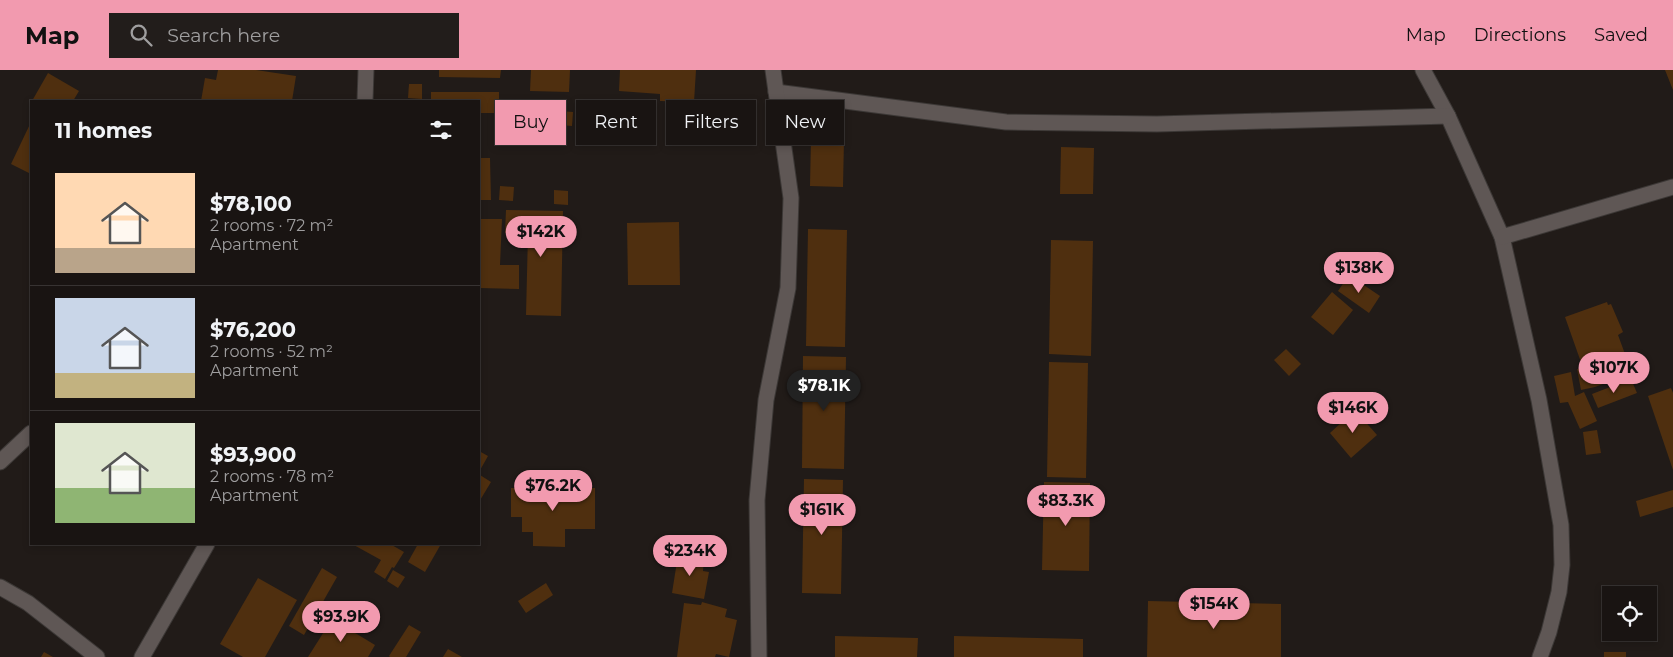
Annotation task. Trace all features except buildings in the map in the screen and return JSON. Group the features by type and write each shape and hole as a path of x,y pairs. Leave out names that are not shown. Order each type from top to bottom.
{"street":[{"path":"365,100 366,70"},
{"path":"759,657 757,500 766,400 788,288 790,248 791,198 773,70"},
{"path":"1424,70 1448,116 1502,237 1539,400 1561,525 1562,565 1549,632 1540,657"},
{"path":"776,92 1006,122 1157,124 1448,116"},
{"path":"1502,237 1673,187"},
{"path":"0,462 30,434"},
{"path":"142,657 207,545"},
{"path":"0,586 28,603 97,657"}]}
